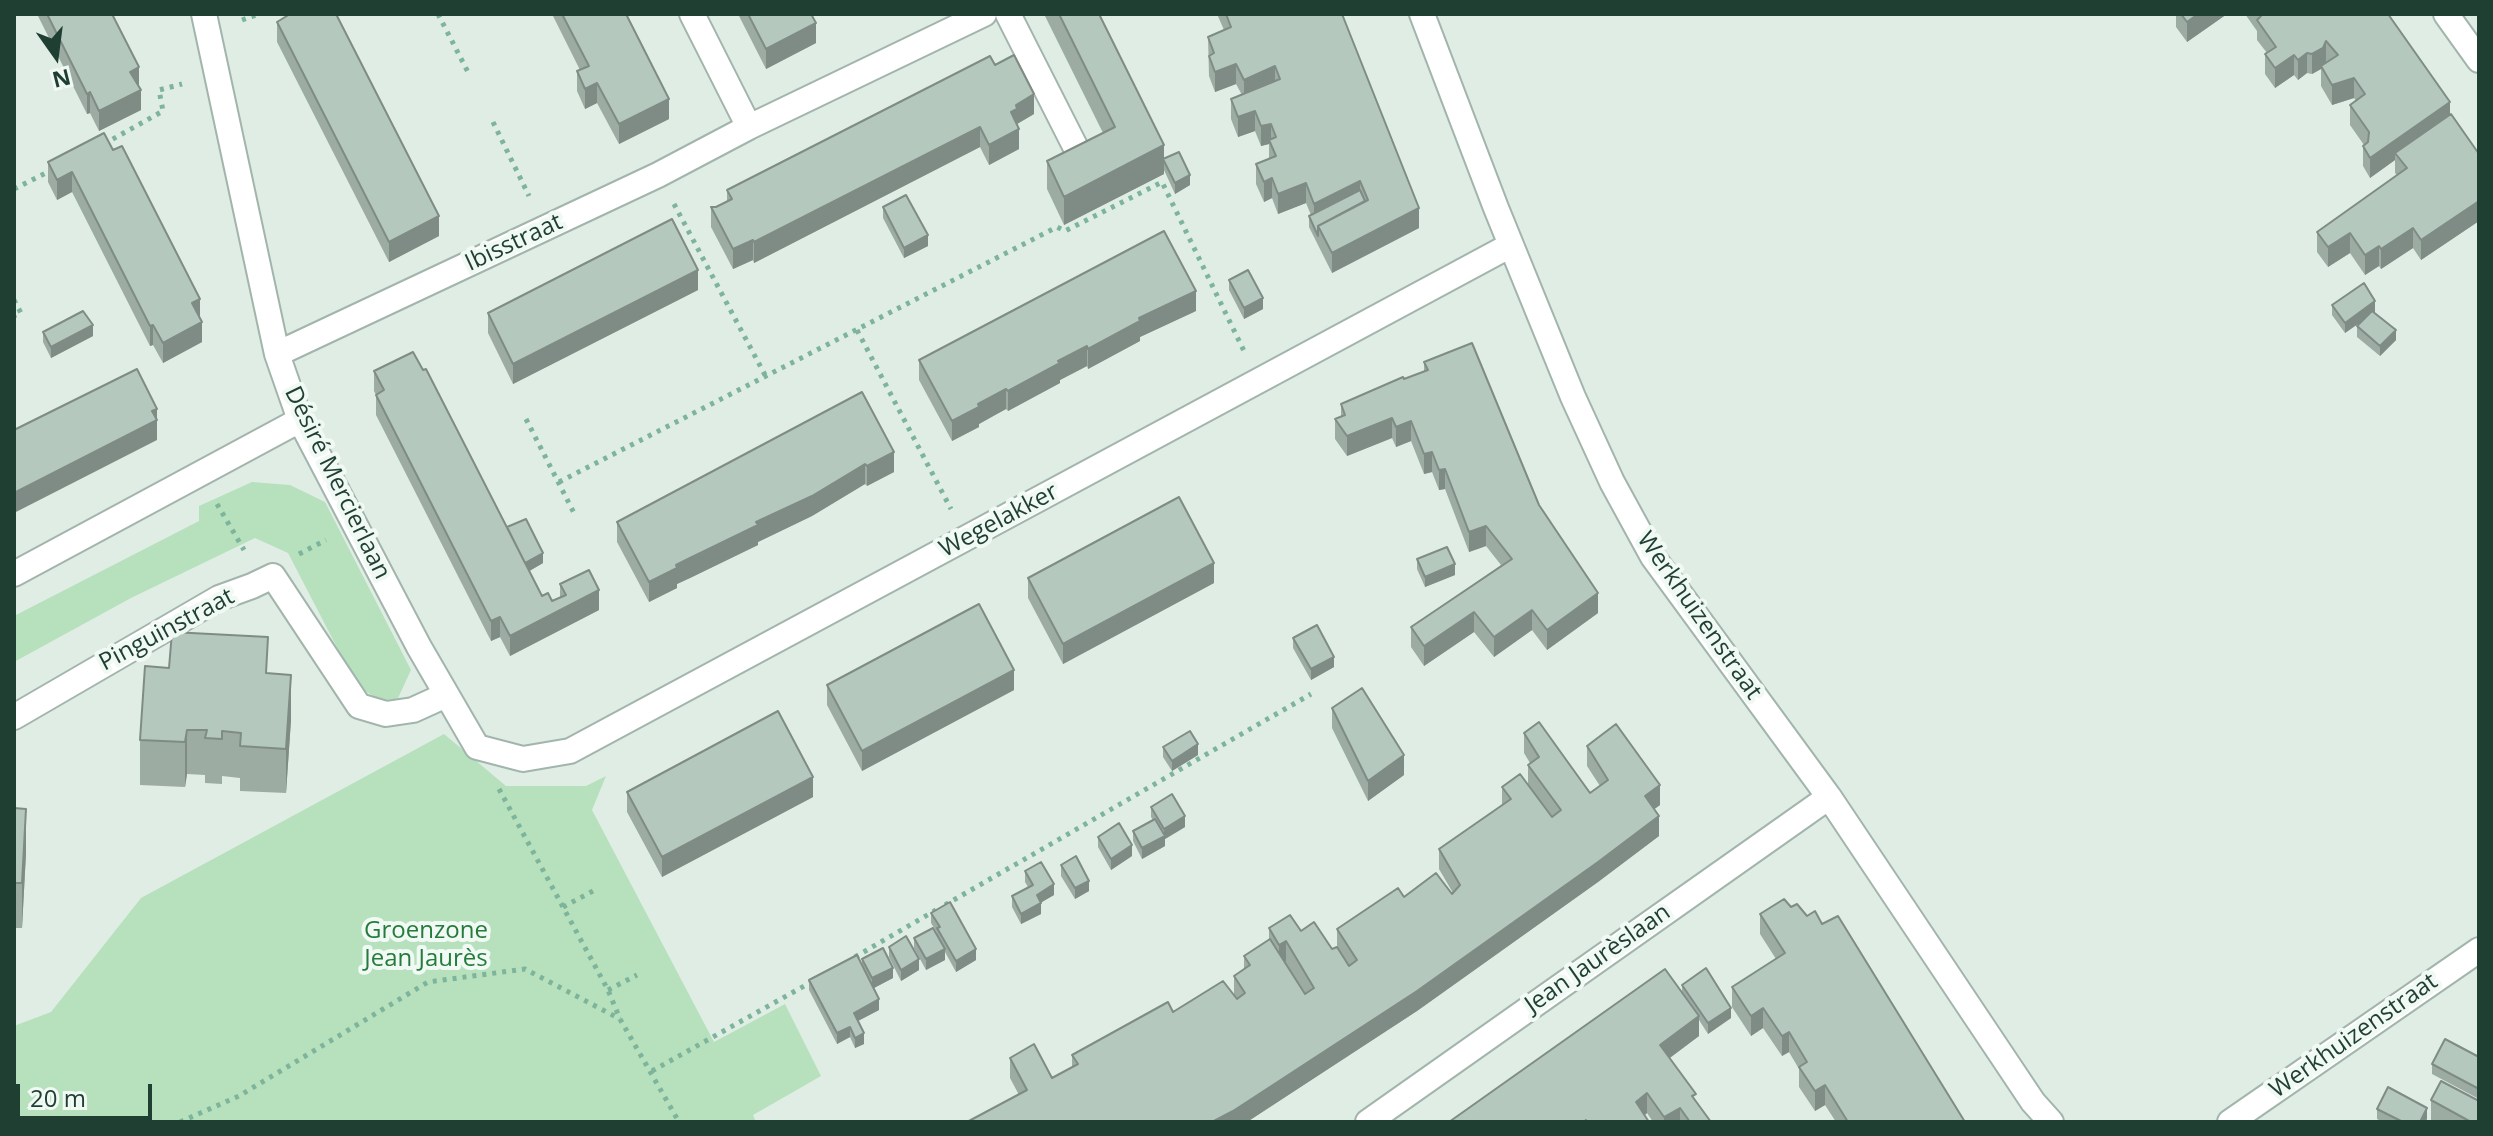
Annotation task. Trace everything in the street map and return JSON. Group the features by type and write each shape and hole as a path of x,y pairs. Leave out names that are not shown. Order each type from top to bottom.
{"street":[{"name":"Désiré Mercierlaan","path":"204,14 277,354 300,420 446,695 477,747"},
{"path":"692,14 749,127"},
{"name":"Ibisstraat","path":"277,354 658,175 749,127 984,14"},
{"path":"1008,14 1082,160"},
{"name":"Werkhuizenstraat","path":"1422,14 1579,411 1612,482 1653,557 1829,797 2033,1102 2051,1122"},
{"path":"2446,14 2479,60"},
{"name":"Wegelakker","path":"477,747 523,759 570,751 1511,245"},
{"path":"14,574 300,420"},
{"path":"273,576 359,706 386,714 413,710 446,695"},
{"name":"Pinguinstraat","path":"14,717 208,604 273,576"},
{"name":"Jean Jaurèslaan","path":"1368,1122 1829,797"},
{"name":"Werkhuizenstraat","path":"2230,1122 2479,950"}],"path":[{"path":"438,14 470,76"},
{"path":"95,148 163,111 159,90 218,76"},
{"path":"493,122 545,228"},
{"path":"14,189 55,169"},
{"path":"658,175 765,375"},
{"path":"559,482 1057,227 1065,231 1162,182 1258,381"},
{"path":"14,300 21,313 14,316"},
{"path":"857,330 966,538"},
{"path":"526,419 574,513"},
{"path":"200,474 250,560 273,576 285,561 355,524"},
{"path":"843,963 1311,694"},
{"path":"477,747 608,990 620,1019 679,1122"},
{"path":"563,907 593,891"},
{"path":"180,1122 239,1096 428,982 525,969 620,1019"},
{"path":"608,990 637,975"},
{"path":"652,1071 816,979"}],"green space":[{"path":"252,482 290,485 325,502 411,670 398,698 381,699 356,684 288,553 255,538 131,598 14,662 14,616 199,521 199,506"},
{"name":"Groenzone Jean Jaurès","path":"444,734 506,786 586,786 606,776 592,810 714,1042 785,1004 821,1076 753,1115 756,1122 14,1122 14,1026 51,1012 141,898"}],"building":[{"path":"47,14 112,14 139,67 130,72 141,90 99,111 90,92 87,94"},
{"path":"290,14 336,14 439,216 389,242 277,22"},
{"path":"562,14 626,14 669,99 619,124 597,83 585,89 577,71 589,66"},
{"path":"748,14 811,14 816,23 766,49"},
{"path":"1059,14 1099,14 1164,145 1064,197 1047,161 1115,127"},
{"path":"1226,14 1342,14 1419,208 1332,253 1318,226 1368,200 1360,181 1314,204 1306,183 1278,194 1272,178 1264,182 1256,164 1276,156 1269,140 1276,137 1271,124 1261,126 1255,111 1238,117 1231,99 1280,79 1275,66 1244,80 1236,64 1215,72 1209,56 1214,53 1208,37 1231,27"},
{"path":"2181,14 2198,14 2187,22"},
{"path":"2259,14 2388,14 2450,102 2370,158 2363,146 2368,142 2369,132 2350,105 2365,94 2354,78 2332,85 2321,66 2338,55 2326,41 2323,48 2312,54 2307,53 2298,60 2294,55 2275,68 2265,54 2276,47 2257,20 2261,16"},
{"path":"1014,55 1034,94 1016,105 1017,109 1011,112 1019,129 989,145 980,127 754,242 733,249 711,207 732,199 727,190 990,56 995,65"},
{"path":"2451,114 2479,154 2479,201 2421,240 2413,228 2381,249 2379,246 2365,255 2350,233 2328,247 2317,232 2407,168 2395,153"},
{"path":"104,133 113,150 122,146 200,299 192,303 202,322 163,343 153,325 150,326 72,172 57,180 48,162"},
{"path":"1179,152 1190,175 1175,183 1163,159"},
{"path":"1360,190 1365,201 1318,226 1318,236 1309,216"},
{"path":"906,195 928,235 904,248 883,207"},
{"path":"672,219 698,270 513,364 488,313"},
{"path":"1164,231 1196,291 1139,318 1140,321 1088,349 1087,346 1058,361 1060,363 978,404 979,407 952,421 919,360"},
{"path":"1248,270 1263,298 1244,308 1229,280"},
{"path":"2364,283 2375,301 2345,323 2332,305"},
{"path":"83,311 93,325 51,347 43,332"},
{"path":"2372,311 2396,330 2380,346 2357,326"},
{"path":"1472,343 1539,505 1598,593 1547,630 1532,610 1494,637 1474,612 1424,646 1411,627 1512,559 1486,526 1469,532 1445,469 1439,470 1432,452 1424,454 1411,421 1396,427 1392,418 1347,436 1335,419 1345,415 1341,404 1403,377 1428,370 1424,362"},
{"path":"413,352 423,370 426,369 542,596 548,593 552,601 566,595 560,584 589,570 599,590 510,636 500,617 491,621 376,395 384,390 374,371"},
{"path":"137,369 157,409 152,411 157,420 14,493 14,430"},
{"path":"862,392 894,452 867,466 865,464 812,496 756,522 758,525 676,565 677,568 649,582 617,522"},
{"path":"1179,497 1214,563 1063,644 1028,578"},
{"path":"526,519 543,553 525,563 507,527"},
{"path":"1447,547 1455,564 1425,577 1417,559"},
{"path":"979,604 1014,670 862,751 827,685"},
{"path":"1317,625 1334,657 1311,669 1293,638"},
{"path":"172,632 268,637 266,673 291,675 286,749 240,746 241,733 222,731 222,739 205,738 207,730 187,730 185,742 140,740 145,666 169,668"},
{"path":"1362,688 1404,755 1368,781 1332,708"},
{"path":"778,711 813,777 662,857 627,792"},
{"path":"1539,722 1590,793 1608,780 1587,746 1616,724 1660,785 1645,796 1659,816 1417,991 1212,1122 967,1122 1027,1090 1010,1058 1034,1044 1052,1078 1078,1064 1072,1055 1168,1002 1173,1012 1223,981 1237,999 1245,993 1234,976 1250,965 1244,956 1270,939 1305,994 1314,988 1286,941 1279,945 1269,928 1290,915 1301,931 1314,922 1332,949 1337,947 1349,966 1357,960 1337,929 1398,888 1404,897 1436,873 1452,894 1460,885 1439,849 1511,799 1502,787 1520,774 1552,817 1561,810 1528,765 1539,757 1524,733"},
{"path":"1190,731 1198,744 1172,761 1163,747"},
{"path":"1172,794 1185,816 1164,829 1151,807"},
{"path":"14,808 26,809 22,883 14,883"},
{"path":"1155,819 1165,836 1142,848 1133,831"},
{"path":"1119,823 1132,845 1111,859 1098,837"},
{"path":"1076,856 1089,881 1075,888 1061,865"},
{"path":"1041,862 1054,884 1037,895 1041,903 1021,914 1012,896 1033,885 1025,871"},
{"path":"1784,899 1791,907 1797,904 1807,916 1815,911 1822,924 1838,916 1965,1122 1848,1122 1825,1085 1815,1091 1799,1067 1807,1062 1789,1032 1782,1036 1763,1008 1751,1016 1732,987 1785,953 1760,914"},
{"path":"950,902 976,949 956,961 931,913"},
{"path":"933,928 945,949 926,959 914,938"},
{"path":"906,936 919,959 901,970 889,947"},
{"path":"883,948 893,968 872,978 862,959"},
{"path":"857,955 879,999 854,1013 864,1033 855,1038 850,1027 837,1033 809,980"},
{"path":"1706,968 1731,1008 1708,1023 1682,985"},
{"path":"1665,969 1699,1016 1660,1045 1696,1094 1692,1096 1711,1122 1690,1122 1680,1108 1664,1117 1647,1093 1636,1102 1649,1122 1449,1122"},
{"path":"2445,1039 2479,1057 2479,1089 2432,1064"},
{"path":"2441,1081 2479,1101 2479,1122 2471,1122 2431,1100"},
{"path":"2388,1087 2427,1108 2420,1122 2403,1122 2377,1109"}]}
